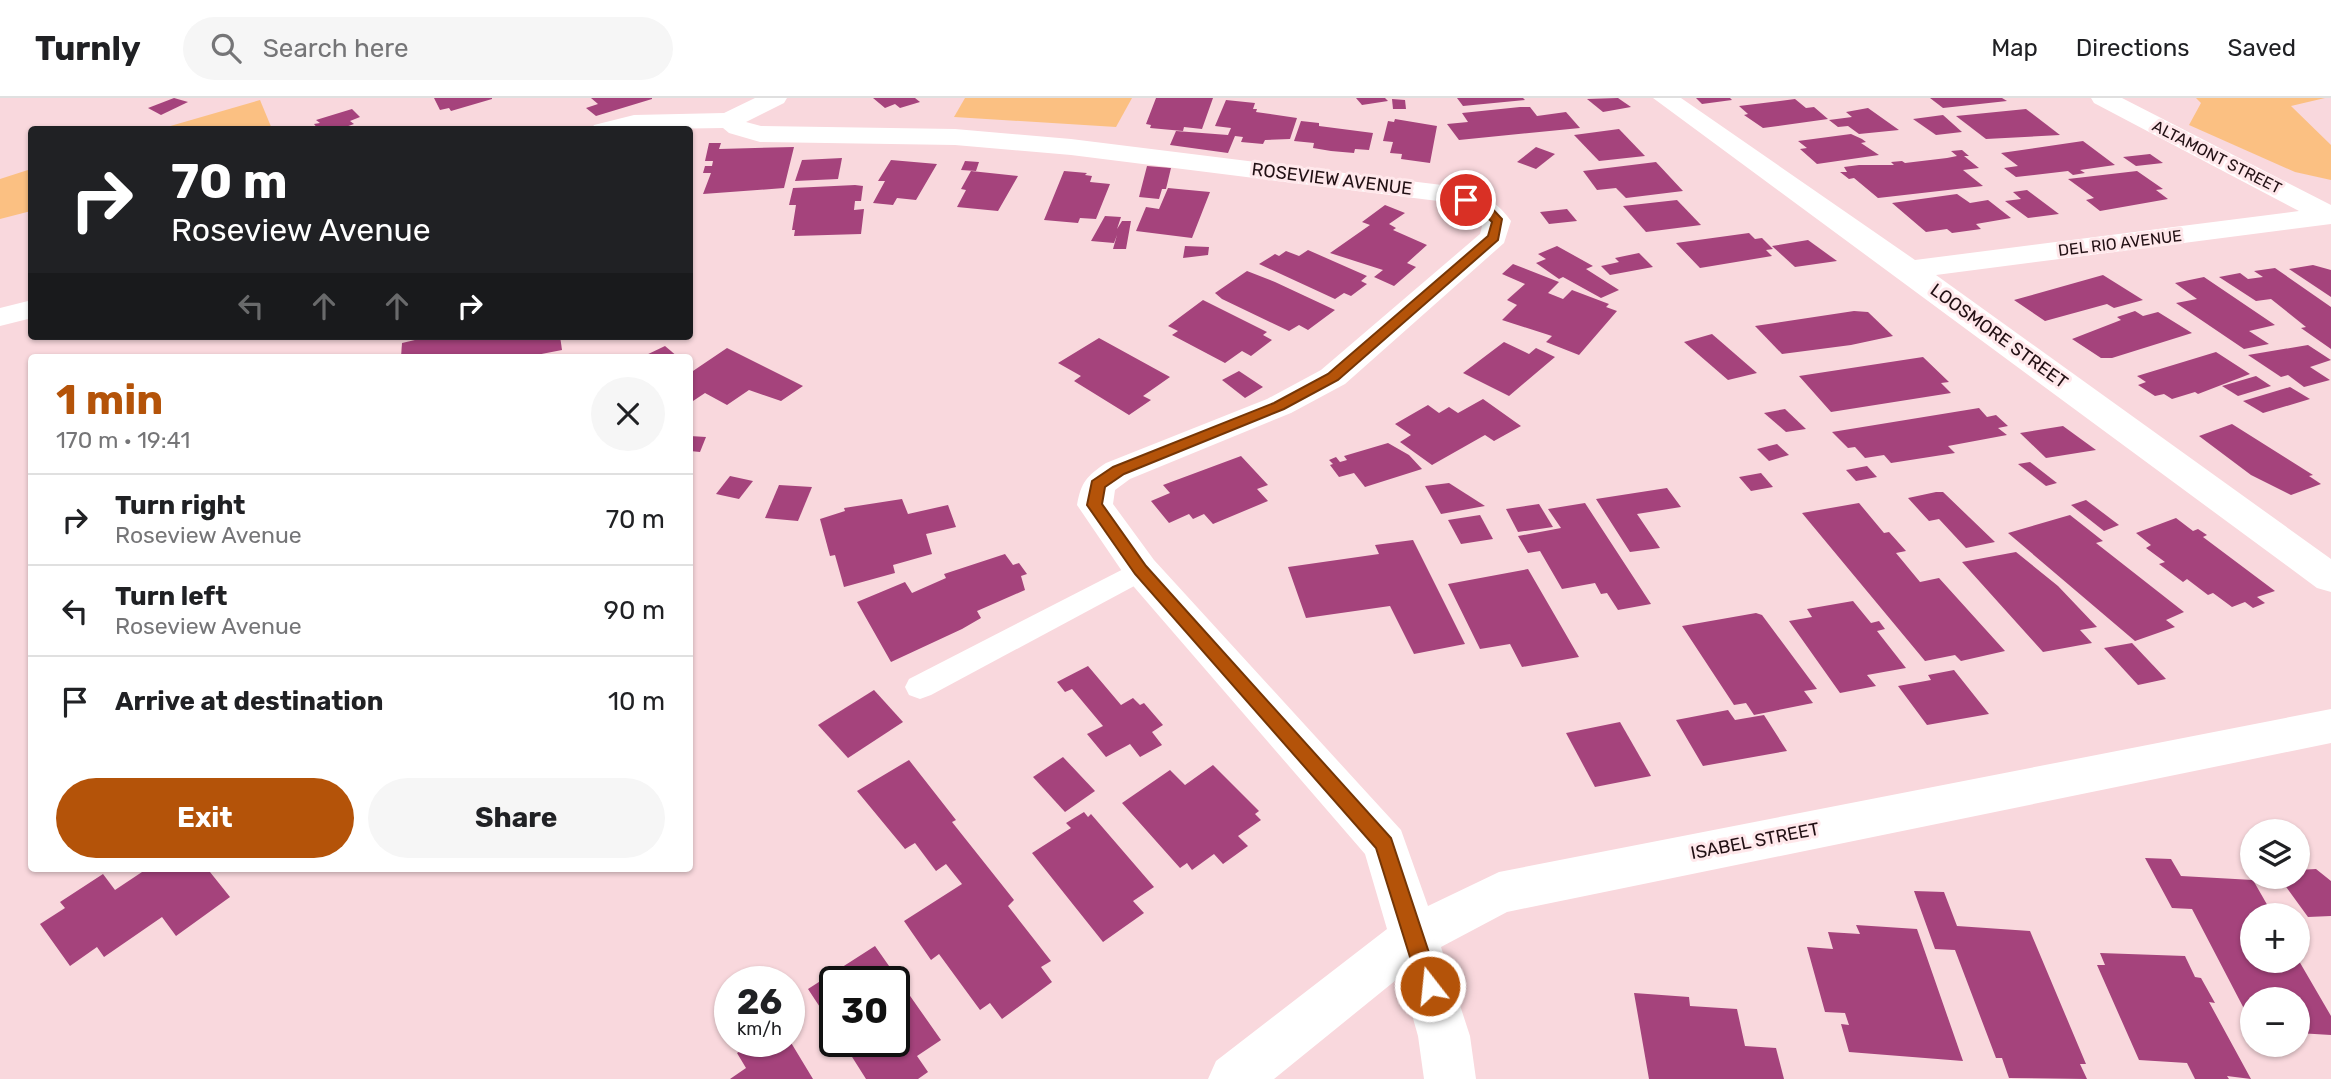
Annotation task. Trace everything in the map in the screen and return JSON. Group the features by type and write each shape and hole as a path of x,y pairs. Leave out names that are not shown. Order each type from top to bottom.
{"street":[{"path":"621,126 634,123 729,120 775,98"},
{"name":"LOOSMORE STREET","path":"1665,98 1909,270 2331,578"},
{"name":"ALTAMONT STREET","path":"2103,98 2331,216"},
{"name":"ROSEVIEW AVENUE","path":"729,120 738,128 760,134 955,137 1071,147 1450,194 1482,205 1497,221 1494,237 1333,377 1279,406 1118,471 1098,485 1094,505 1141,570 1385,844 1444,1036 1450,1079"},
{"name":"DEL RIO AVENUE","path":"1909,270 2331,216"},
{"path":"0,317 28,310"},
{"name":"ISABEL STREET","path":"1234,1079 1306,1018 1415,936 1499,893 2331,726"}],"lane":[{"path":"920,687 1141,570"}],"shaded area":[{"path":"965,98 1132,98 1116,127 954,117"},
{"path":"2196,98 2325,98 2291,106 2331,145 2331,180 2295,172 2189,125 2201,103"},
{"path":"260,100 271,126 170,126"},
{"path":"28,170 28,212 0,219 0,179"}],"building":[{"path":"174,98 188,102 161,115 148,108"},
{"path":"434,98 492,99 451,111 449,108 440,110"},
{"path":"591,98 652,99 596,116 586,108 598,104"},
{"path":"873,98 915,98 920,102 900,108 895,104 885,108"},
{"path":"1156,98 1213,98 1202,129 1184,127 1183,131 1150,128 1151,125 1146,124"},
{"path":"1356,98 1385,98 1388,101 1362,105"},
{"path":"1457,98 1523,98 1525,100 1463,106"},
{"path":"1618,98 1631,107 1603,112 1587,99"},
{"path":"1696,98 1730,98 1732,100 1702,104"},
{"path":"1930,98 2002,98 2007,101 1943,108"},
{"path":"1392,99 1405,100 1406,109 1393,109"},
{"path":"1795,99 1806,108 1814,107 1828,119 1763,128 1744,115 1748,114 1739,106"},
{"path":"1226,100 1255,103 1253,109 1257,109 1256,112 1297,118 1290,139 1265,140 1263,144 1241,142 1243,137 1235,136 1228,153 1170,145 1176,131 1228,135 1231,128 1215,126"},
{"path":"1530,107 1537,116 1566,112 1580,128 1459,140 1447,124 1468,122 1462,113"},
{"path":"1868,108 1899,130 1859,134 1848,126 1838,127 1829,120 1852,117 1846,112"},
{"path":"352,109 360,117 350,121 354,124 348,126 316,126 314,124 320,123 316,120"},
{"path":"2026,109 2060,135 1986,139 1956,116"},
{"path":"1943,115 1962,132 1936,135 1913,119"},
{"path":"1395,119 1437,126 1430,163 1401,159 1402,154 1390,153 1393,142 1383,141 1388,121 1394,122"},
{"path":"1301,121 1373,133 1369,150 1355,149 1354,153 1331,151 1313,148 1314,143 1294,141"},
{"path":"1619,129 1645,156 1599,161 1574,135"},
{"path":"1851,134 1866,142 1861,143 1879,155 1817,164 1800,149 1807,148 1798,141"},
{"path":"2083,141 2115,165 2080,170 2085,173 2073,175 2068,171 2016,177 2004,168 2018,166 2001,153"},
{"path":"709,143 721,143 719,149 794,147 784,188 703,194 711,173 703,173 705,166 712,166 713,161 705,161"},
{"path":"1536,147 1555,154 1536,169 1517,162"},
{"path":"1962,150 1969,156 1964,156 1979,168 1963,170 1983,186 1878,198 1854,178 1849,179 1840,172 1847,172 1844,167 1859,165 1894,165 1891,162 1947,158 1957,156 1951,151"},
{"path":"2150,154 2163,163 2136,166 2123,157"},
{"path":"842,158 838,179 795,181 802,160"},
{"path":"891,160 937,164 916,200 897,198 893,205 873,203 885,181 878,181"},
{"path":"965,161 979,162 976,171 961,170"},
{"path":"1656,162 1683,191 1626,198 1616,188 1597,190 1583,171"},
{"path":"1147,166 1171,168 1166,189 1162,189 1159,199 1139,197"},
{"path":"971,171 1018,176 998,211 957,207 966,190 961,189"},
{"path":"1064,171 1087,173 1085,175 1092,176 1090,182 1110,184 1096,219 1080,218 1078,223 1044,220"},
{"path":"2137,171 2163,189 2156,190 2168,199 2100,211 2086,200 2094,198 2068,179"},
{"path":"863,186 861,201 855,201 854,210 864,209 861,234 794,236 795,230 792,230 796,205 789,205 793,188"},
{"path":"1168,188 1210,192 1192,238 1136,231 1146,207 1159,209"},
{"path":"2027,190 2059,214 2028,218 2005,201 2021,199 2013,192"},
{"path":"1957,194 1970,203 1988,200 2011,218 1976,224 1981,229 1952,233 1947,229 1926,232 1892,203"},
{"path":"1677,200 1701,225 1646,232 1623,206"},
{"path":"1385,205 1405,213 1389,224 1396,228 1393,230 1427,245 1407,263 1416,267 1394,286 1374,277 1383,270 1330,253 1370,225 1362,222"},
{"path":"1567,209 1577,221 1549,224 1540,212"},
{"path":"1105,216 1121,217 1117,229 1122,221 1131,221 1126,249 1113,249 1117,235 1114,243 1091,241"},
{"path":"1749,233 1755,239 1762,238 1773,249 1766,250 1772,256 1700,268 1676,243"},
{"path":"1808,240 1837,261 1795,267 1772,246"},
{"path":"1185,246 1209,247 1208,255 1183,258"},
{"path":"1557,246 1593,266 1586,269 1619,290 1601,298 1563,277 1559,279 1536,263 1546,259 1538,254"},
{"path":"1308,250 1367,276 1361,281 1367,284 1351,296 1344,293 1335,299 1259,264 1275,254 1279,256 1286,251 1299,256"},
{"path":"1639,253 1653,267 1610,275 1601,266 1619,262 1615,258"},
{"path":"1513,264 1559,282 1548,293 1563,299 1572,290 1609,304 1606,307 1617,311 1579,355 1546,342 1552,336 1502,320 1517,305 1507,300 1525,284 1502,274"},
{"path":"2313,265 2331,270 2331,297 2289,269"},
{"path":"2275,268 2331,307 2331,349 2301,328 2306,327 2271,299 2256,301 2219,277 2240,273 2248,279 2263,277 2254,271"},
{"path":"1247,271 1335,310 1308,330 1299,325 1289,331 1222,299 1215,293"},
{"path":"2103,275 2143,300 2114,308 2107,304 2045,321 2014,300"},
{"path":"2204,277 2275,325 2249,331 2269,344 2244,349 2176,303 2197,299 2175,283"},
{"path":"1203,300 1267,332 1263,335 1272,340 1251,356 1242,351 1225,363 1172,335 1178,331 1168,326"},
{"path":"1854,311 1868,312 1893,336 1851,345 1782,354 1755,326"},
{"path":"2135,311 2143,316 2158,312 2192,333 2112,358 2101,358 2072,339 2121,320 2117,317"},
{"path":"1712,334 1757,373 1728,380 1684,342"},
{"path":"1099,338 1170,377 1143,396 1151,400 1129,415 1074,381 1081,376 1058,363"},
{"path":"415,340 561,340 562,350 541,354 401,354 402,343"},
{"path":"1504,342 1529,354 1536,348 1555,357 1509,396 1463,373"},
{"path":"2308,345 2331,360 2310,367 2330,380 2304,387 2288,375 2281,377 2248,355"},
{"path":"665,346 674,354 648,354"},
{"path":"727,348 803,386 781,401 749,390 727,405 705,393 693,401 693,371"},
{"path":"2216,352 2250,374 2198,394 2195,392 2172,399 2164,394 2155,396 2138,385 2146,382 2137,376"},
{"path":"1923,357 1949,382 1941,383 1951,393 1831,412 1799,376"},
{"path":"1239,371 1263,387 1245,398 1222,380"},
{"path":"2256,376 2271,386 2238,396 2222,386"},
{"path":"2290,387 2310,399 2263,413 2243,401"},
{"path":"1483,399 1521,426 1494,441 1485,435 1432,465 1400,442 1411,435 1395,424 1428,405 1439,413 1449,407 1458,413"},
{"path":"1979,408 1987,417 1996,415 2008,426 1998,428 2007,435 1948,446 1955,453 1891,463 1884,455 1865,458 1855,447 1848,448 1832,432"},
{"path":"1785,409 1806,429 1786,432 1764,413"},
{"path":"2232,424 2313,475 2309,476 2321,484 2291,495 2251,475 2199,436"},
{"path":"2063,426 2096,450 2046,458 2020,433"},
{"path":"693,436 706,437 700,452 693,451"},
{"path":"1388,443 1409,455 1422,469 1365,487 1354,473 1339,477 1330,465 1333,464 1329,460 1336,457 1340,462 1347,460 1344,456"},
{"path":"1777,444 1789,455 1769,461 1757,449"},
{"path":"1241,456 1268,485 1257,489 1268,501 1213,524 1204,514 1193,519 1189,514 1169,523 1151,501 1170,493 1163,485"},
{"path":"2030,462 2057,483 2046,486 2018,464"},
{"path":"1867,466 1877,477 1856,481 1846,470"},
{"path":"1761,473 1773,487 1751,491 1739,477"},
{"path":"730,476 753,481 739,499 716,494"},
{"path":"1449,483 1485,506 1441,514 1425,486"},
{"path":"779,485 812,487 798,521 765,518"},
{"path":"1667,488 1681,507 1637,514 1660,548 1630,552 1596,499"},
{"path":"1943,492 1995,542 1966,548 1939,519 1929,521 1908,498"},
{"path":"902,499 908,514 948,505 956,527 926,534 932,554 893,565 895,573 844,587 835,555 830,556 820,519 845,511 844,508"},
{"path":"2086,500 2119,525 2104,531 2071,505"},
{"path":"1585,503 1651,604 1618,610 1607,593 1601,594 1595,583 1562,589 1540,551 1528,553 1518,536 1561,528 1548,509"},
{"path":"1859,503 1884,533 1889,532 1906,551 1896,553 1920,582 1939,578 2005,651 1961,661 1955,655 1925,661 1802,513"},
{"path":"1539,504 1553,527 1518,532 1506,509"},
{"path":"1480,515 1493,539 1461,544 1448,520"},
{"path":"2070,515 2103,541 2096,543 2184,612 2166,620 2175,627 2135,641 2008,533"},
{"path":"2176,518 2193,531 2198,529 2207,535 2203,537 2275,591 2257,597 2265,603 2253,608 2245,602 2232,607 2213,593 2208,595 2187,579 2183,582 2159,564 2165,562 2146,548 2151,545 2136,533"},
{"path":"1413,540 1465,644 1414,654 1390,606 1306,618 1288,567 1379,554 1375,545"},
{"path":"2016,552 2058,586 2097,627 2080,630 2092,643 2043,652 1962,562"},
{"path":"1005,554 1013,565 1019,563 1027,574 1021,576 1025,590 977,611 981,618 962,629 891,662 857,602 905,582 912,593 946,578 944,574"},
{"path":"1528,569 1579,657 1522,667 1510,644 1480,649 1448,584"},
{"path":"1853,601 1871,623 1879,621 1885,629 1877,631 1906,668 1867,675 1876,686 1840,693 1789,621 1812,617 1807,609"},
{"path":"1756,613 1762,615 1817,689 1804,691 1813,703 1754,715 1746,703 1734,705 1682,626"},
{"path":"2132,643 2166,679 2138,685 2104,648"},
{"path":"1088,666 1121,705 1133,698 1140,705 1144,703 1163,725 1152,732 1162,745 1140,757 1130,744 1106,757 1087,734 1103,726 1072,689 1065,692 1057,682"},
{"path":"1954,670 1989,714 1927,725 1898,686 1931,680 1928,675"},
{"path":"874,690 903,722 848,758 818,725"},
{"path":"1728,710 1735,720 1764,715 1787,751 1703,766 1676,720"},
{"path":"1620,722 1651,776 1595,787 1566,733"},
{"path":"1063,757 1095,791 1065,812 1033,777"},
{"path":"909,760 956,820 952,822 1014,900 1008,906 1051,961 1041,967 1052,982 1002,1019 990,1003 980,1010 939,954 931,960 904,921 962,884 946,864 936,871 915,843 905,849 857,791"},
{"path":"1213,765 1259,811 1255,814 1261,820 1238,836 1248,846 1223,864 1214,854 1192,870 1187,863 1180,868 1122,803 1170,770 1185,785"},
{"path":"1084,812 1088,817 1091,814 1154,887 1133,901 1144,913 1103,942 1032,853 1071,828 1066,823"},
{"path":"2145,858 2171,859 2181,876 2240,879 2240,889 2258,889 2266,903 2240,903 2240,973 2306,973 2331,1016 2331,1035 2310,1034 2310,987 2240,987 2240,1001 2192,909 2172,908"},
{"path":"2310,869 2316,869 2331,881 2331,916 2310,917 2310,903 2298,903 2288,889 2310,889"},
{"path":"142,872 210,872 230,897 176,936 162,917 104,957 97,947 70,966 40,924 65,908 60,902 103,874 115,890"},
{"path":"1914,891 1944,892 1957,926 2030,931 2086,1064 2080,1064 2087,1079 2009,1078 2002,1058 1996,1058 1955,950 1935,949"},
{"path":"1856,925 1917,929 1963,1061 1849,1052 1841,1024 1849,1025 1845,1013 1825,1012 1807,947 1833,949 1828,932 1860,934"},
{"path":"875,946 889,966 844,966"},
{"path":"2100,953 2185,956 2195,977 2201,978 2215,1003 2209,1002 2251,1079 2227,1076 2229,1079 2195,1079 2187,1063 2139,1060 2097,965 2105,965"},
{"path":"819,982 819,1006 808,989"},
{"path":"1634,993 1689,997 1690,1006 1737,1009 1745,1046 1776,1048 1784,1079 1649,1079"},
{"path":"910,996 941,1040 917,1056 928,1072 918,1079 866,1079 852,1057 910,1057"},
{"path":"739,1057 800,1057 813,1079 730,1079 746,1068"}],"route":[{"path":"1430,986 1385,844 1141,570 1094,505 1098,485 1118,471 1279,406 1333,377 1494,237 1497,221 1482,205 1466,200"}]}
